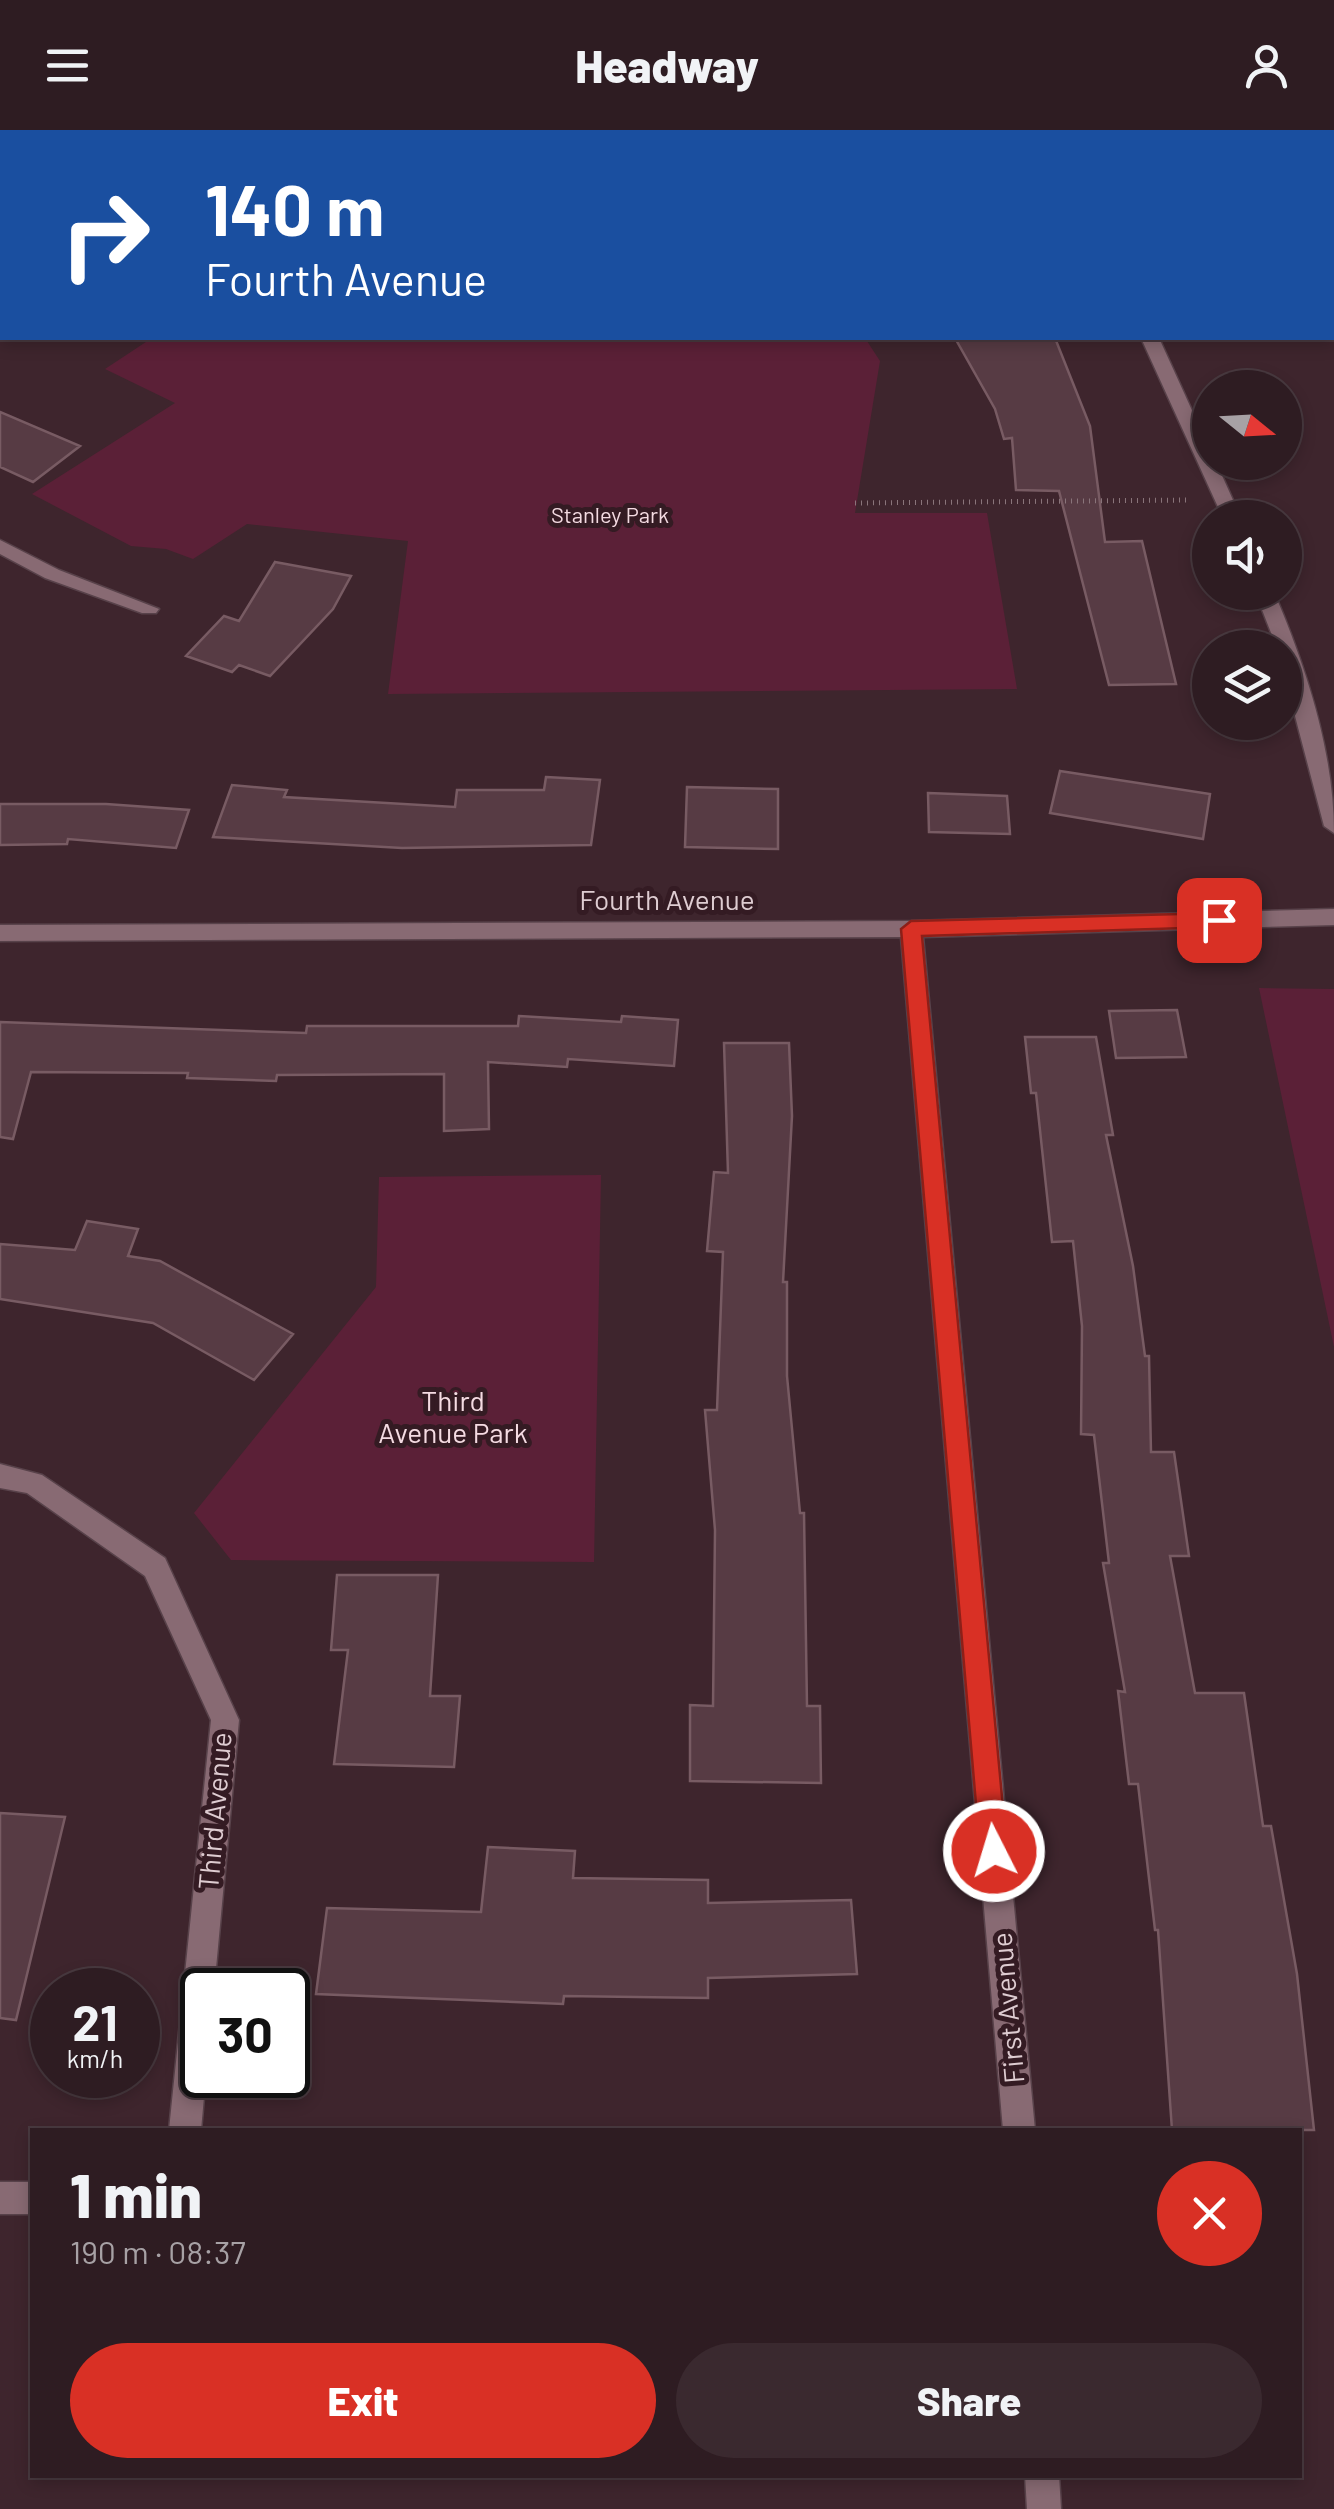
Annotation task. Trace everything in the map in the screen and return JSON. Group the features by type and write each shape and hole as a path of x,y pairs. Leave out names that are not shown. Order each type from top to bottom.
{"street":[{"path":"1151,340 1224,500"},
{"path":"0,546 52,574 149,609"},
{"path":"1272,610 1285,641 1334,826"},
{"name":"Fourth Avenue","path":"0,933 911,929 1334,917"},
{"name":"First Avenue","path":"911,929 1018,2128"},
{"name":"Third Avenue","path":"0,1476 33,1482 156,1567 225,1720 185,2128"},
{"path":"0,2198 30,2198"},
{"path":"1042,2478 1044,2509"}],"path":[{"path":"855,503 1192,508"}],"green space":[{"name":"Stanley Park","path":"149,340 866,340 880,361 855,513 987,513 1017,689 388,694 408,541 247,524 193,559 166,549 131,546 32,494 175,403 105,369"},
{"path":"1259,988 1334,989 1334,1347"},
{"name":"Third Avenue Park","path":"601,1175 594,1562 231,1560 194,1513 376,1287 379,1177"}],"building":[{"path":"956,340 1056,340 1090,426 1105,542 1142,541 1176,684 1109,685 1059,491 1016,490 1012,438 1004,439 995,409"},
{"path":"0,412 80,446 33,482 0,467"},
{"path":"275,562 351,576 333,609 270,676 239,665 232,672 186,656 224,616 239,621"},
{"path":"1060,771 1210,794 1203,839 1050,813"},
{"path":"546,777 600,780 591,845 402,848 213,837 232,785 287,790 284,797 455,807 457,790 544,790"},
{"path":"687,787 778,789 778,849 685,847"},
{"path":"928,793 1007,796 1010,834 929,832"},
{"path":"0,804 106,804 189,810 176,848 68,839 67,844 0,845"},
{"path":"1177,1010 1186,1057 1116,1058 1109,1011"},
{"path":"519,1016 621,1022 622,1016 678,1020 674,1066 568,1059 567,1067 488,1062 489,1129 444,1131 444,1074 277,1075 276,1081 187,1078 188,1073 31,1072 13,1139 0,1137 0,1022 306,1033 307,1026 518,1026"},
{"path":"1025,1037 1096,1037 1113,1135 1106,1135 1133,1266 1145,1356 1149,1356 1151,1452 1174,1452 1189,1556 1170,1556 1195,1693 1244,1693 1263,1826 1271,1826 1297,1974 1314,2130 1172,2128 1158,1930 1138,1784 1129,1784 1118,1691 1125,1692 1103,1563 1109,1563 1094,1435 1081,1434 1082,1326 1073,1241 1052,1242 1036,1093 1031,1093"},
{"path":"724,1043 789,1043 792,1116 783,1282 787,1282 787,1376 800,1513 804,1513 807,1706 820,1706 821,1783 690,1781 690,1705 713,1706 715,1530 705,1410 717,1410 723,1252 707,1251 714,1172 728,1173"},
{"path":"87,1221 138,1229 128,1256 160,1261 293,1334 254,1380 153,1323 0,1299 0,1244 75,1250"},
{"path":"337,1575 438,1575 430,1696 460,1696 454,1767 334,1764 348,1650 331,1650"},
{"path":"0,1813 65,1817 16,2020 0,2018"},
{"path":"488,1847 575,1851 573,1878 708,1880 708,1903 851,1900 857,1974 708,1978 708,1998 564,1996 563,2004 316,1994 327,1908 481,1912"}],"route":[{"path":"994,1851 911,929 1219,920"}]}
